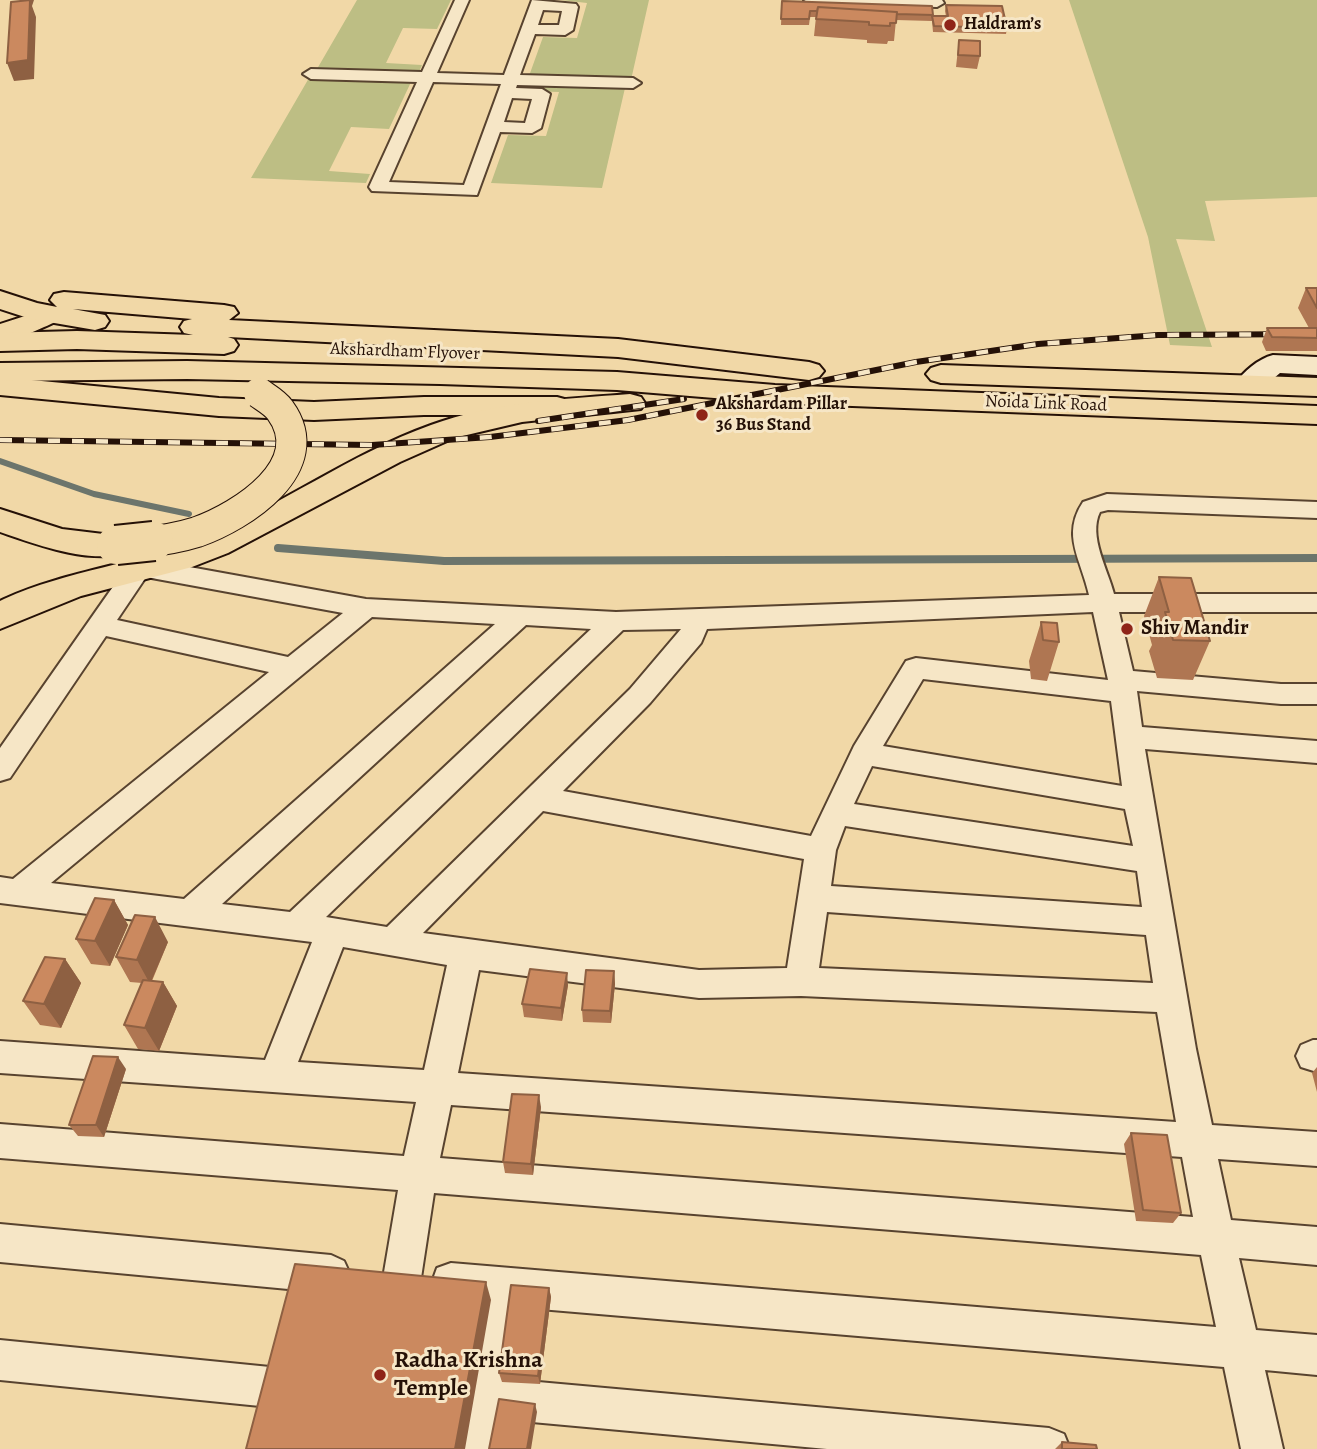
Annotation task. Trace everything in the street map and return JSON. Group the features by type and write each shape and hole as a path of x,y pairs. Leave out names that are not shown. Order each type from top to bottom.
{"main road":[{"path":"0,289 38,298 232,314 644,332 686,355"},
{"path":"0,299 31,311 88,321 618,348 809,371"},
{"path":"0,336 20,325 53,315"},
{"name":"Akshardham Flyover","path":"0,342 78,340 622,371 775,394"},
{"path":"0,520 59,540 116,545 157,542 197,532 233,516 262,496 282,473 292,450 290,428 279,408 259,393 187,370"},
{"name":"Akshardham Flyover","path":"0,372 809,371"},
{"name":"Noida Link Road","path":"809,371 1317,387"},
{"path":"0,386 219,407 314,411 424,406 591,406"},
{"path":"0,616 45,596 184,558 302,503 419,440 469,422 519,412 775,394"},
{"name":"Noida Link Road","path":"775,394 1317,415"}],"street":[{"path":"462,0 378,187 471,191 538,2 571,7 565,30 529,29"},
{"path":"811,0 937,3"},
{"path":"312,74 427,77 507,86 542,94 532,128 494,127"},
{"path":"507,86 633,83"},
{"path":"1250,384 1273,364 1317,366"},
{"path":"1262,1449 1196,1141 1158,922 1151,861 1138,800 1123,686 1101,591 1084,536 1084,520 1091,507 1107,502 1317,510"},
{"path":"0,770 103,626 140,568 366,608 616,621 696,620 1101,591 1317,603"},
{"path":"10,890 295,668 366,608"},
{"path":"188,915 521,615"},
{"path":"394,941 640,696 692,636 696,620"},
{"path":"296,926 616,621"},
{"path":"103,626 295,668"},
{"path":"801,982 821,850 835,813 864,754 916,668 1123,686 1317,694"},
{"path":"1129,737 1317,752"},
{"path":"864,754 1138,800"},
{"path":"537,798 821,850"},
{"path":"835,813 1151,861"},
{"path":"10,890 188,915 333,931 466,954 699,984 801,982 1171,998"},
{"path":"814,898 1158,922"},
{"path":"275,1076 333,931"},
{"path":"402,1278 418,1176 466,954"},
{"path":"0,1057 1317,1149"},
{"path":"0,1141 1317,1246"},
{"path":"0,1243 301,1273 402,1278 1317,1355"},
{"path":"290,1311 301,1273"},
{"path":"474,1449 500,1287"},
{"path":"260,1424 281,1349"},
{"path":"0,1360 270,1387"},
{"path":"483,1397 1049,1449"}],"green space":[{"path":"357,0 451,0 437,29 403,28 386,63 422,65 419,72 317,69"},
{"path":"561,0 649,0 631,80 529,76 543,37 577,38 587,3"},
{"path":"1069,0 1317,0 1317,197 1205,201 1215,241 1176,239 1212,347 1170,345 1148,237"},
{"path":"309,78 411,82 389,129 351,127 329,171 370,174 366,183 251,178"},
{"path":"531,85 625,88 602,188 491,183 508,135 546,136 559,92 529,91"}],"building":[{"path":"30,0 28,60 7,63 11,2"},
{"path":"782,1 932,6 933,15 818,7 817,11 810,11 809,19 781,19"},
{"path":"946,5 1002,6 1007,28 934,26 932,16 948,16"},
{"path":"818,7 897,12 896,23 890,23 890,26 869,25 869,22 816,19"},
{"path":"959,40 980,41 980,56 958,55"},
{"path":"1306,288 1317,288 1317,308"},
{"path":"1267,328 1317,328 1317,338 1272,337"},
{"path":"1159,577 1191,578 1210,641 1173,640 1165,612 1169,612"},
{"path":"1041,622 1057,623 1059,642 1043,640"},
{"path":"95,898 114,900 95,941 76,939"},
{"path":"135,915 155,917 137,960 116,957"},
{"path":"45,957 65,959 44,1004 23,1001"},
{"path":"530,969 567,973 561,1008 522,1004"},
{"path":"586,970 614,971 610,1011 582,1010"},
{"path":"143,980 163,982 145,1028 124,1025"},
{"path":"93,1056 118,1057 96,1125 69,1125"},
{"path":"512,1094 539,1095 531,1164 503,1162"},
{"path":"1131,1133 1167,1135 1181,1213 1143,1210"},
{"name":"Radha Krishna Temple","path":"295,1264 486,1282 455,1449 246,1449"},
{"path":"511,1285 549,1288 538,1376 499,1373"},
{"path":"499,1399 535,1404 527,1449 489,1449"},
{"path":"1062,1442 1096,1445 1097,1449 1062,1449"}],"waterway":[{"path":"0,461 94,494 189,514"},
{"path":"278,548 444,561 1317,558"}],"railway":[{"path":"0,440 372,445 490,437 628,420 916,362 1038,344 1158,335 1317,334"},
{"path":"538,421 684,399"}],"place":[{"name":"Haldram’s","path":"950,25"},
{"name":"Akshardam Pillar 36 Bus Stand","path":"702,415"},
{"name":"Shiv Mandir","path":"1127,629"},
{"name":"Radha Krishna Temple","path":"380,1375"}]}
